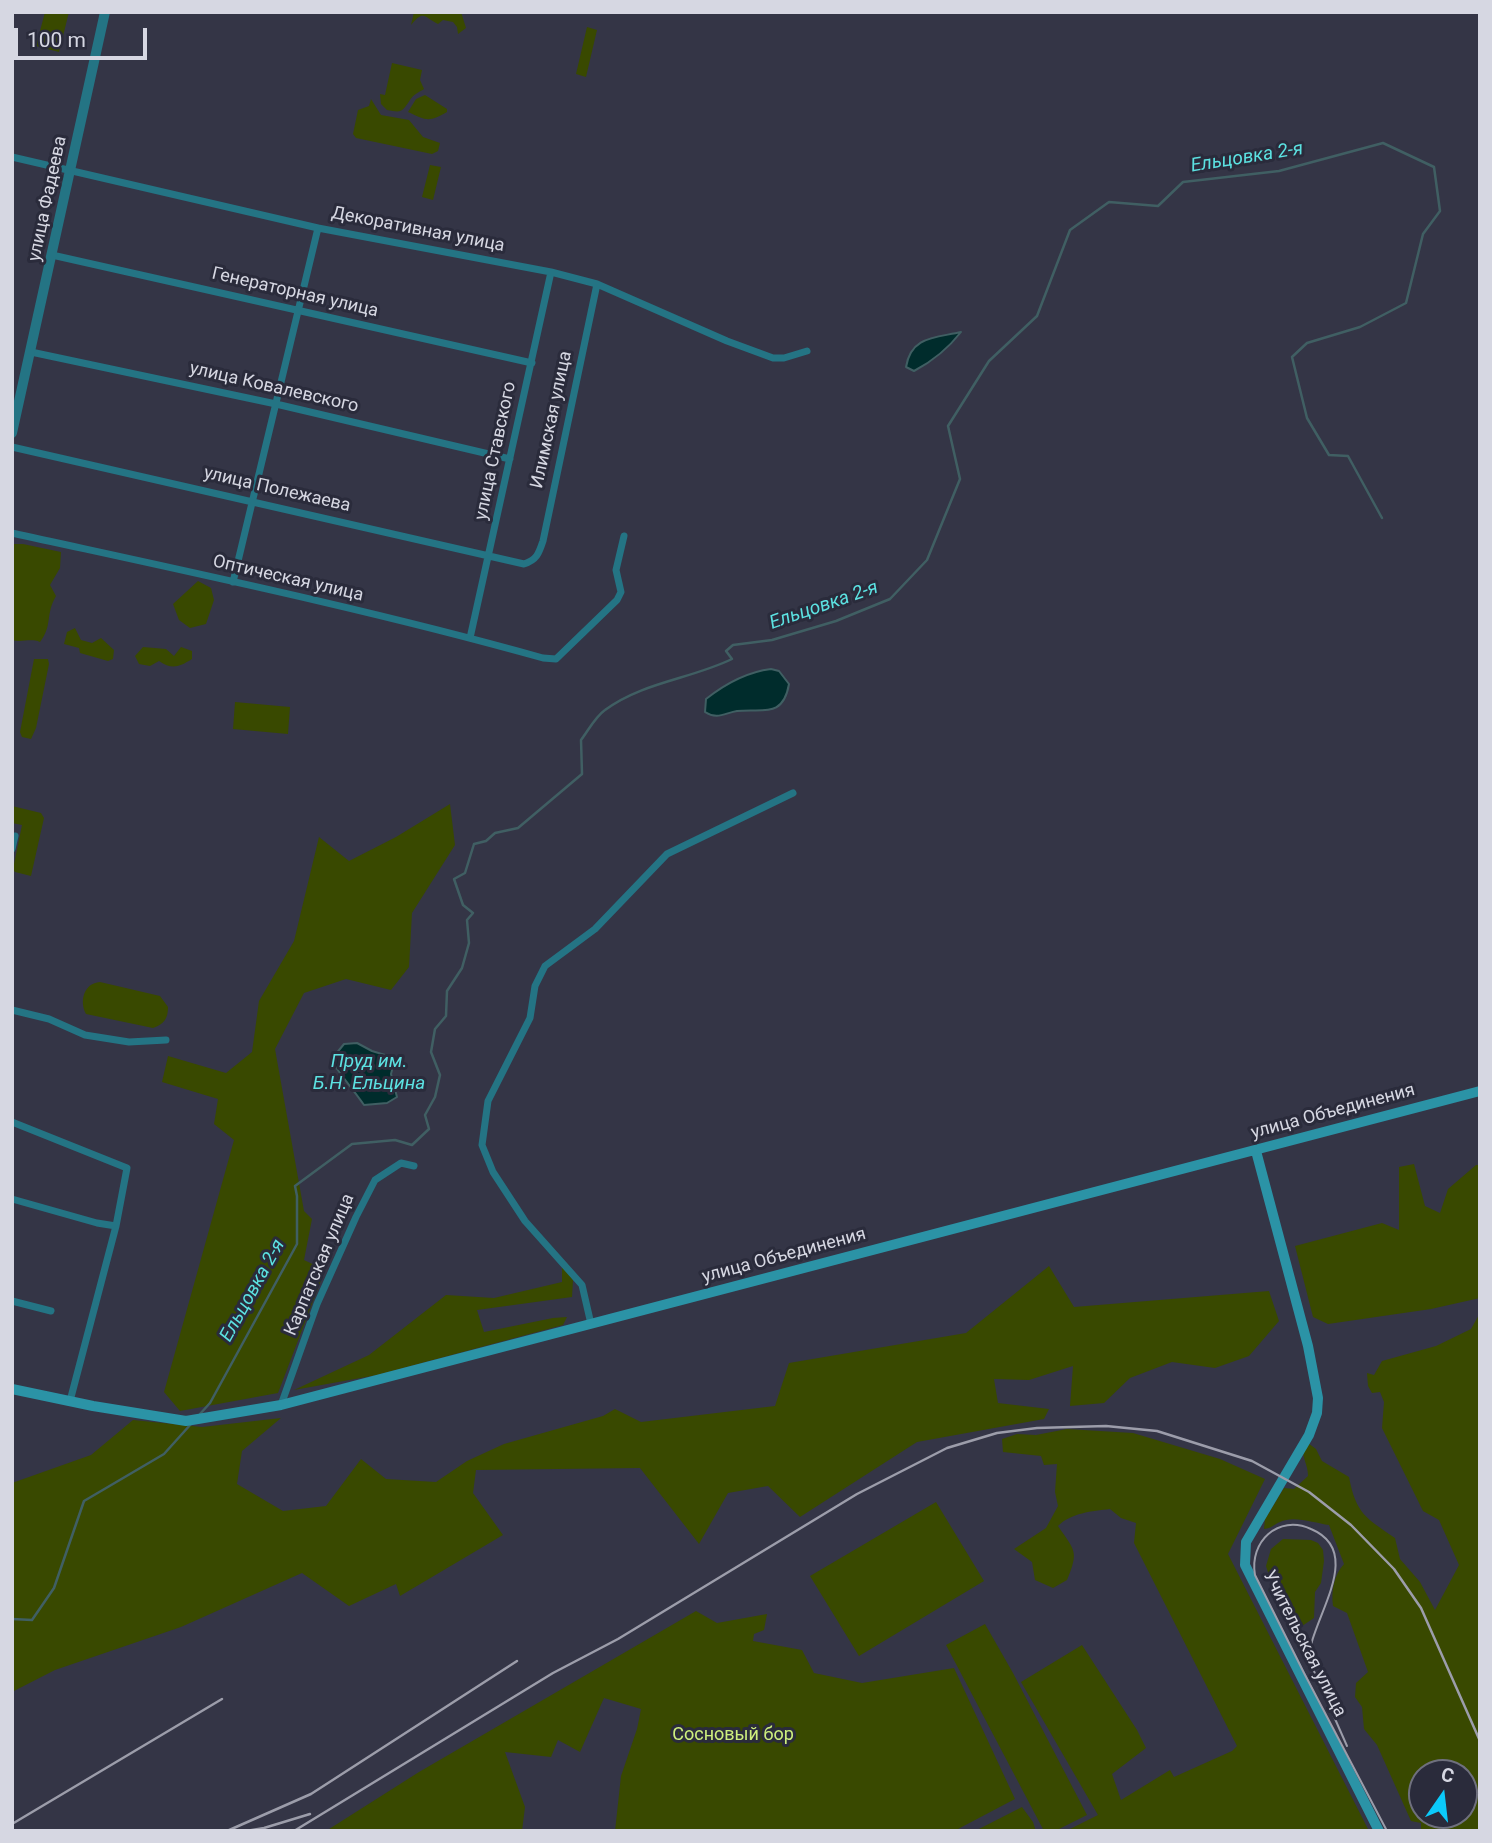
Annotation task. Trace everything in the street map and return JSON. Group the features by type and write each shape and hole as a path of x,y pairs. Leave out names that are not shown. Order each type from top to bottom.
{"main road":[{"name":"улица Объединения","path":"12,1389 186,1421 281,1405 1480,1091"},
{"name":"Учительская улица","path":"1256,1151 1308,1346 1318,1398 1317,1413 1309,1435 1246,1542 1245,1565 1380,1831"}],"street":[{"name":"улица Фадеева","path":"12,433 105,12"},
{"name":"Декоративная улица","path":"12,157 318,228 551,272 597,284 774,358 807,351"},
{"path":"233,582 318,228"},
{"name":"Генераторная улица","path":"52,255 532,363"},
{"name":"улица Ставского","path":"470,638 551,272"},
{"name":"Илимская улица","path":"533,561 543,541 597,284"},
{"name":"улица Ковалевского","path":"31,352 276,404 510,459"},
{"name":"улица Полежаева","path":"12,447 524,564 533,561"},
{"name":"Оптическая улица","path":"12,533 233,582 556,659 617,600 621,592 616,570 624,536"},
{"path":"591,1324 582,1285 525,1221 493,1172 482,1145 488,1101 530,1018 536,986 545,966 594,929 667,854 793,793"},
{"path":"12,849 15,836"},
{"path":"12,1010 49,1019 85,1035 129,1042 166,1040"},
{"path":"12,1122 127,1168 116,1226 70,1401"},
{"name":"Карпатская улица","path":"281,1405 317,1304 375,1180 401,1163 414,1167"},
{"path":"12,1199 116,1226"},
{"path":"12,1301 51,1311"}],"green space":[{"path":"45,12 69,12 59,52 36,46"},
{"path":"414,12 461,12 466,28 458,34 453,22 443,20 438,24 424,16 411,25"},
{"path":"587,27 597,30 586,77 576,74"},
{"path":"392,63 422,70 420,80 424,89 399,111 387,110 381,104 380,94 385,95"},
{"path":"425,95 447,109 447,112 427,119 408,112 416,99"},
{"path":"371,99 381,115 409,120 423,137 440,143 438,151 432,154 356,138 353,134 358,110 369,106"},
{"path":"430,165 441,167 433,200 422,197"},
{"path":"12,544 61,552 60,568 50,585 56,596 40,642 12,640"},
{"path":"198,581 211,588 214,600 206,624 190,628 179,620 173,604"},
{"path":"75,628 81,640 92,643 101,638 114,650 113,659 108,661 80,653 79,648 64,644 67,632"},
{"path":"143,647 166,649 174,656 181,647 192,651 192,659 176,666 168,666 159,661 150,666 139,664 135,656"},
{"path":"34,659 48,659 49,664 36,728 31,739 22,737 20,732"},
{"path":"235,702 290,707 288,734 233,729"},
{"path":"450,804 455,845 412,913 409,967 391,990 346,979 304,993 275,1049 304,1211 312,1219 304,1260 325,1270 278,1393 180,1411 164,1392 234,1140 214,1124 218,1099 162,1082 168,1056 226,1073 252,1052 259,1001 294,941 319,837 349,861 396,837"},
{"path":"12,806 41,813 44,818 31,876 13,869 22,825 12,823"},
{"path":"100,982 160,996 168,1007 166,1018 163,1023 153,1028 86,1014 84,993 90,986"},
{"path":"1414,1164 1425,1206 1440,1213 1448,1189 1476,1165 1480,1165 1480,1298 1431,1309 1328,1324 1313,1317 1295,1246 1382,1223 1399,1230 1399,1167"},
{"path":"562,1266 573,1280 572,1297 477,1310 484,1332 567,1317 563,1325 377,1375 294,1390 369,1355 446,1295 494,1298 562,1282"},
{"path":"1049,1266 1074,1307 1269,1291 1279,1321 1249,1356 1215,1368 1172,1362 1130,1378 1104,1403 1070,1406 1073,1366 1029,1380 994,1379 998,1403 1049,1409 1044,1419 917,1442 800,1517 768,1486 728,1493 699,1544 640,1468 476,1470 473,1493 503,1535 400,1596 396,1584 349,1606 302,1573 181,1627 55,1670 12,1692 12,1483 91,1455 133,1420 202,1427 281,1418 242,1451 237,1484 283,1511 326,1506 361,1459 386,1479 436,1482 467,1461 504,1444 603,1416 615,1409 641,1422 775,1406 789,1363 966,1333"},
{"path":"1480,1313 1480,1831 1421,1831 1478,1829 1478,1759 1408,1759 1408,1814 1377,1745 1364,1729 1362,1707 1355,1697 1356,1683 1368,1672 1347,1613 1333,1606 1334,1583 1344,1564 1329,1525 1291,1519 1264,1529 1265,1519 1284,1488 1294,1489 1308,1476 1303,1446 1308,1443 1316,1449 1322,1461 1349,1477 1359,1507 1370,1520 1395,1538 1400,1559 1420,1582 1435,1610 1459,1565 1439,1520 1423,1511 1382,1428 1384,1402 1380,1392 1372,1393 1368,1386 1367,1373 1374,1375 1382,1361 1436,1346 1471,1329"},
{"path":"1067,1429 1133,1433 1220,1459 1265,1479 1228,1554 1369,1831 1066,1831 1098,1815 1021,1682 1082,1645 1146,1748 1112,1774 1121,1800 1170,1770 1174,1777 1232,1751 1237,1746 1134,1543 1136,1523 1121,1518 1110,1509 1082,1513 1063,1522 1058,1526 1071,1546 1074,1557 1067,1580 1053,1588 1035,1580 1032,1562 1014,1549 1046,1528 1058,1506 1055,1492 1057,1464 1044,1465 1041,1456 1003,1452 1002,1439 1017,1434 1036,1435"},
{"path":"936,1502 984,1581 859,1656 810,1576"},
{"path":"1283,1539 1311,1540 1318,1543 1323,1550 1324,1561 1321,1583 1315,1592 1314,1618 1302,1626 1294,1618 1295,1610 1275,1594 1266,1566 1271,1549"},
{"name":"Сосновый бор","path":"696,1611 717,1623 767,1614 764,1630 754,1634 753,1641 802,1650 814,1673 862,1683 954,1668 1015,1799 958,1831 615,1831 621,1776 641,1709 604,1698 580,1752 558,1740 551,1757 505,1752 525,1807 522,1831 326,1831 419,1772"},
{"path":"985,1624 1087,1815 1055,1831 1044,1831 946,1645"},
{"path":"1022,1807 1036,1831 975,1831"}],"water":[{"path":"961,332 945,350 927,363 914,371 906,367 913,349 919,344"},
{"path":"771,669 779,671 789,684 782,703 777,707 717,716 705,712 706,699 721,688 745,676"},
{"name":"Пруд им. Б.Н. Ельцина","path":"357,1043 395,1058 391,1074 397,1097 387,1103 364,1105 339,1072 331,1060 344,1044"}],"waterway":[{"name":"Ельцовка 2-я","path":"200,1414 210,1403 297,1244 295,1186 352,1144 395,1140 412,1145 429,1129 425,1115 435,1097 440,1075 431,1052 435,1029 446,1016 447,991 462,968 469,943 467,920 473,913 463,905 454,879 465,873 474,844 486,841 495,833 518,828 582,774 581,740 601,713 620,701 635,693 732,659 726,651 733,645 772,640 836,621 890,599 927,560 960,479 948,426 989,361 1037,316 1070,230 1109,202 1158,206 1183,182 1279,171 1383,143 1434,167 1440,211 1423,234 1406,303 1360,327 1307,343 1292,357 1307,418 1329,455 1348,456 1382,518"},
{"name":"Ельцовка 2-я","path":"12,1619 32,1620 54,1588 84,1501 164,1454 191,1424"}],"tram line":[{"path":"1347,1746 1309,1660 1311,1644 1331,1589 1335,1554 1327,1540 1311,1529 1287,1525 1277,1528 1261,1542 1254,1563 1255,1575 1387,1831"}],"railway":[{"path":"294,1831 553,1673 618,1639 857,1494 947,1448 997,1433 1037,1428 1106,1426 1157,1431 1252,1461 1309,1492 1351,1525 1394,1569 1421,1608 1480,1741"},
{"path":"227,1831 311,1794 517,1661"},
{"path":"12,1824 222,1699"},
{"path":"246,1831 310,1814"}]}
